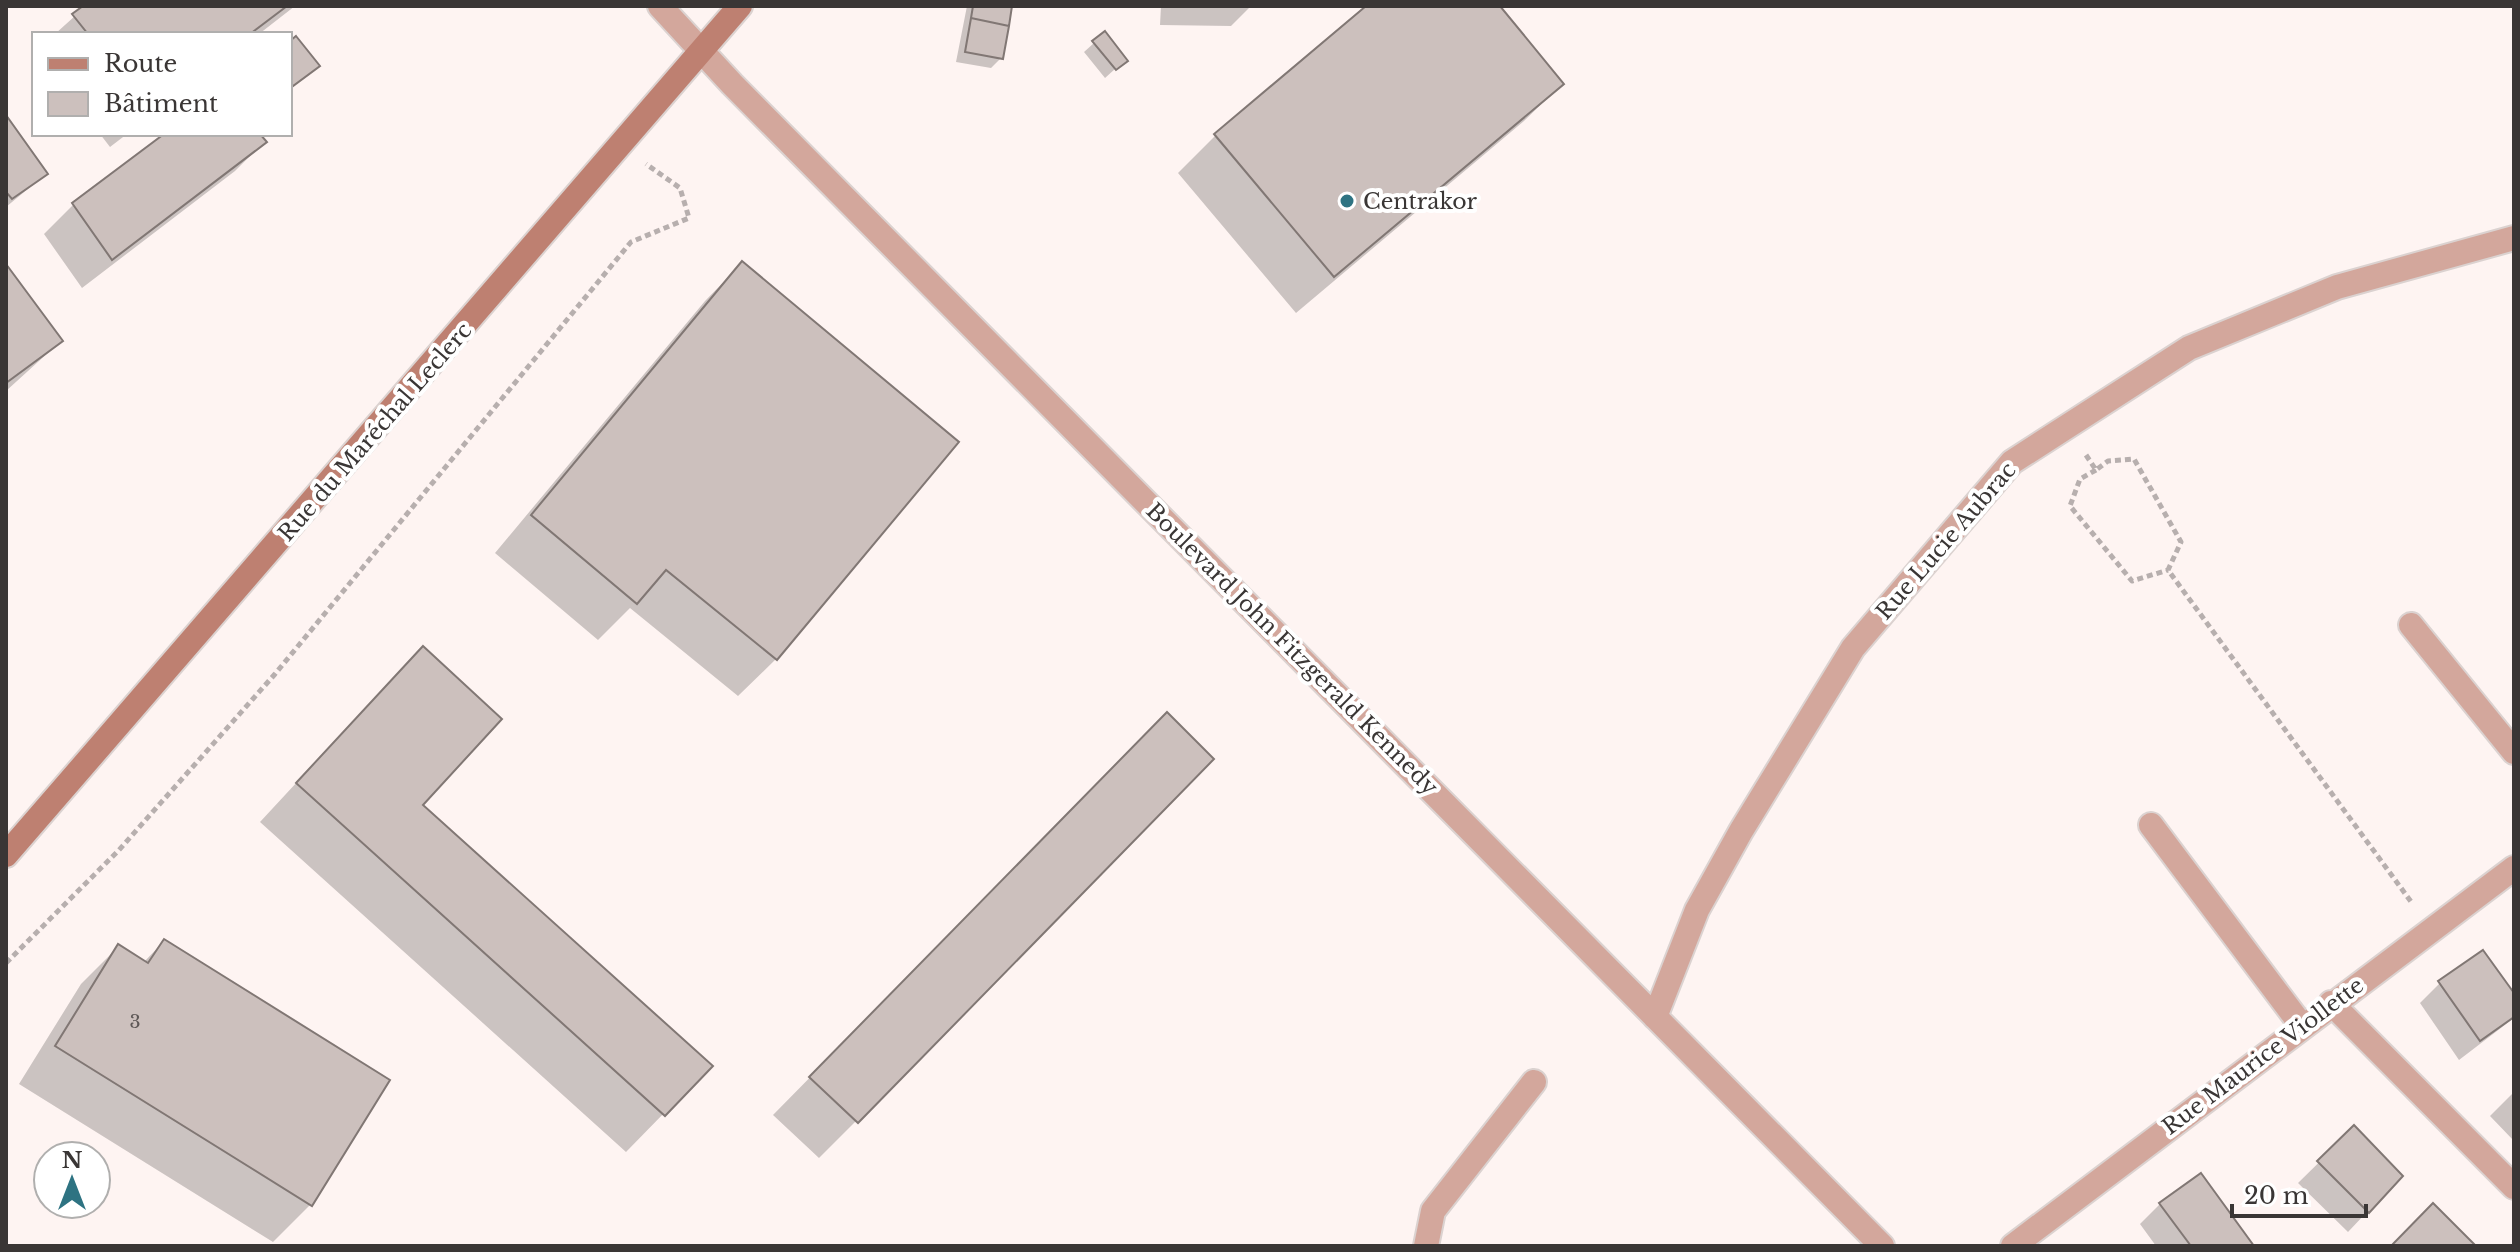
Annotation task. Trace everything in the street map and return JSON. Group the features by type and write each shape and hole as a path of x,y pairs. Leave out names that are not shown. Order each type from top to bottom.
{"main road":[{"name":"Rue du Maréchal Leclerc","path":"6,855 740,6"}],"street":[{"name":"Boulevard John Fitzgerald Kennedy","path":"660,6 701,52 1882,1246"},
{"name":"Rue Lucie Aubrac","path":"1655,1017 1697,910 1741,831 1853,648 2012,462 2189,348 2337,287 2514,238"},
{"path":"2411,625 2514,752"},
{"path":"2151,825 2302,1026"},
{"name":"Rue Maurice Viollette","path":"2013,1246 2331,1003 2514,868"},
{"path":"2331,1003 2346,1023 2514,1187"},
{"path":"1426,1246 1433,1211 1534,1082"}],"path":[{"path":"6,963 119,850 275,674 631,242 689,218 680,188"},
{"path":"2068,426 2096,470"},
{"path":"2134,459 2181,542 2168,570 2132,581 2070,506 2080,479 2096,470 2108,461 2134,459"},
{"path":"2168,570 2432,929"}],"building":[{"path":"83,6 287,6 253,32 86,32 72,14"},
{"path":"973,6 1012,6 1009,26 971,18"},
{"name":"Centrakor","path":"1366,6 1500,6 1564,84 1334,277 1214,134"},
{"path":"971,18 1009,26 1003,59 965,52"},
{"path":"1105,31 1128,61 1116,70 1092,41"},
{"path":"296,36 320,66 293,86 292,85 292,39"},
{"path":"6,115 48,174 12,199 6,192"},
{"path":"161,136 262,136 267,142 112,260 72,203"},
{"path":"742,261 959,442 777,660 666,570 637,604 531,515"},
{"path":"6,264 63,341 6,383"},
{"path":"423,646 502,719 423,805 713,1066 665,1116 296,783"},
{"path":"1167,712 1214,759 858,1123 809,1077"},
{"path":"164,939 390,1080 312,1206 55,1046 118,944 148,963"},
{"path":"2483,950 2514,993 2514,1017 2480,1041 2438,981"},
{"path":"2354,1125 2403,1176 2369,1213 2317,1161"},
{"path":"2201,1173 2254,1246 2191,1246 2159,1203"},
{"path":"2433,1203 2476,1246 2391,1246"}],"place":[{"name":"Centrakor","path":"1347,201"}]}
